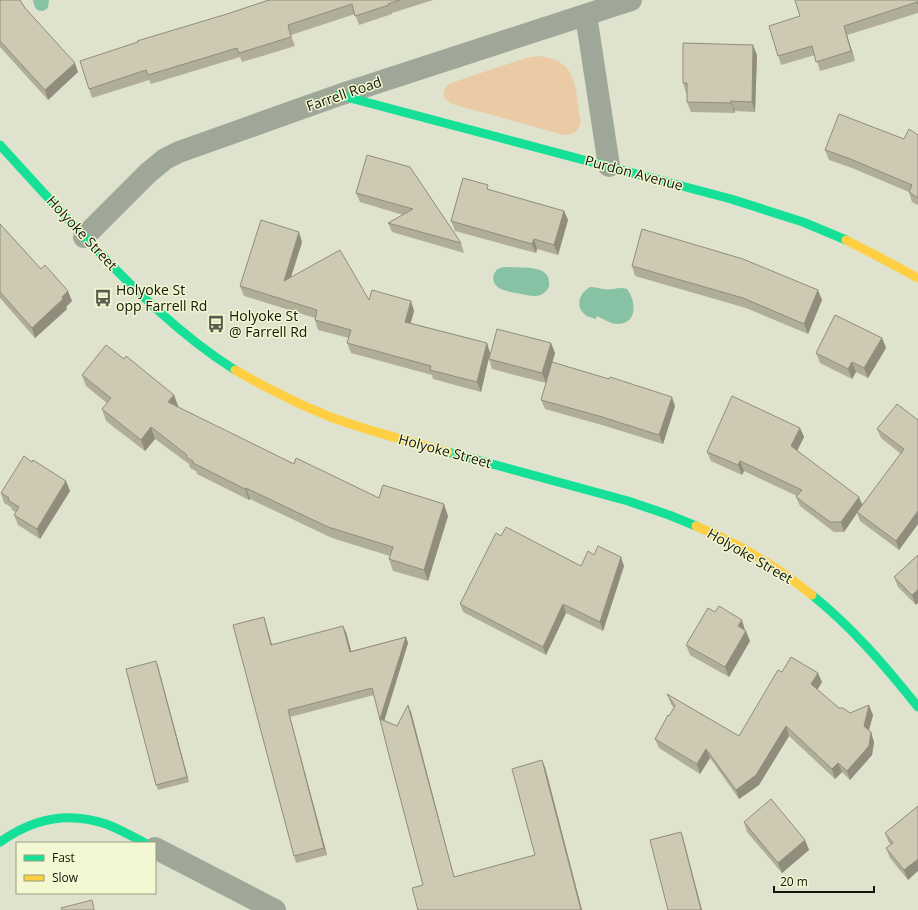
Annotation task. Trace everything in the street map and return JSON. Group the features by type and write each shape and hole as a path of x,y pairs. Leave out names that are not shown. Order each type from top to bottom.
{"main road":[{"name":"Purdon Avenue","path":"340,95 609,166 773,212 854,244 918,278"},
{"name":"Holyoke Street","path":"0,145 130,285 184,332 232,368 285,397 332,417 394,437 656,510 703,528 736,544 785,575 830,610 871,651 918,707"},
{"path":"0,842 29,825 59,818 75,818 105,824 143,842"}],"street":[{"name":"Farrell Road","path":"84,237 148,173 165,159 185,150 340,95 631,0"},
{"path":"586,14 609,166"},
{"path":"156,849 275,910"}],"shaded area":[{"path":"33,0 49,0 48,8 43,11 38,10 34,6"},
{"path":"538,56 552,59 562,64 569,70 576,89 581,122 579,128 573,133 564,135 452,104 448,102 444,96 445,88 451,83 526,58"},
{"path":"499,268 534,268 540,270 548,277 548,289 544,293 536,296 506,291 499,288 494,282 494,274"},
{"path":"590,287 627,289 633,305 632,316 629,320 624,323 615,324 597,316 596,319 589,317 583,313 579,305 581,297"}],"building":[{"path":"0,0 20,0 25,8 75,63 45,90 0,41"},
{"path":"269,0 400,0 355,16 352,4 288,25 291,37 239,53 237,48 148,75 146,70 89,89 80,61 138,42 137,41"},
{"path":"795,0 918,0 918,5 917,2 844,26 851,51 816,62 812,46 778,56 769,26 800,16"},
{"path":"683,43 753,45 752,102 687,102 687,83 683,83"},
{"path":"839,114 904,139 909,129 918,135 918,198 909,192 912,185 825,150"},
{"path":"367,155 410,167 461,243 388,223 413,209 356,193"},
{"path":"463,178 488,185 487,189 564,211 554,245 534,239 532,244 451,221"},
{"path":"261,220 299,232 284,281 340,250 369,300 372,290 411,301 405,322 487,343 477,382 430,370 431,366 347,343 351,330 315,320 317,310 240,286"},
{"path":"0,224 41,269 45,265 68,291 62,297 63,299 32,328 0,292"},
{"path":"642,229 743,259 818,290 804,324 743,298 632,266"},
{"path":"835,315 882,338 864,368 852,362 848,369 816,353"},
{"path":"497,329 551,343 542,373 489,359"},
{"path":"106,345 124,359 126,356 174,395 168,402 294,464 296,458 379,498 383,485 444,504 424,570 389,559 393,547 328,527 246,488 245,489 193,463 193,461 186,457 187,455 151,427 141,440 102,409 111,398 82,375"},
{"path":"552,362 609,379 610,377 672,397 659,435 541,400"},
{"path":"732,396 800,428 791,446 859,497 841,522 830,522 796,497 802,490 740,461 738,465 707,452"},
{"path":"897,404 918,420 918,511 896,541 857,512 904,449 877,429"},
{"path":"24,456 66,481 37,529 14,515 19,507 8,500 9,498 1,493"},
{"path":"506,527 581,566 588,551 594,555 598,546 621,557 600,622 563,604 543,647 460,604 496,533 501,536"},
{"path":"918,555 918,590 912,595 894,577"},
{"path":"719,606 742,620 738,626 746,631 725,667 686,645 708,608 715,612"},
{"path":"264,617 271,645 343,626 350,652 406,637 380,719 397,726 408,705 454,877 535,855 512,769 542,760 581,910 418,910 412,888 423,885 390,759 372,688 288,710 324,848 294,856 233,625"},
{"path":"791,657 818,673 811,684 839,708 843,708 850,713 869,705 864,726 871,732 869,746 847,771 838,763 832,769 786,726 756,775 736,790 706,749 697,764 655,739 668,715 669,716 675,706 667,694 739,736 778,670 782,672"},
{"path":"156,661 187,777 156,785 126,669"},
{"path":"771,799 805,840 778,863 744,822"},
{"path":"918,806 918,859 904,870 886,848 893,843 885,833"},
{"path":"681,832 701,910 668,910 650,840"},
{"path":"92,900 94,910 62,910 61,908"}],"traffic: fast":[{"path":"339,95 731,199 803,222 846,240"},
{"path":"0,145 91,244 159,312 215,357 235,370"},
{"path":"448,452 628,501 696,526"},
{"path":"812,595 855,634 894,677 918,707"},
{"path":"0,842 12,834 38,823 64,818 78,818 106,824 143,842"}],"traffic: slow":[{"path":"846,240 918,278"},
{"path":"235,370 304,406 328,416 373,431 448,452"},
{"path":"696,526 757,556 812,595"}],"place":[{"name":"Holyoke St opp Farrell Rd","path":"103,298"},
{"name":"Holyoke St @ Farrell Rd","path":"216,324"}]}
